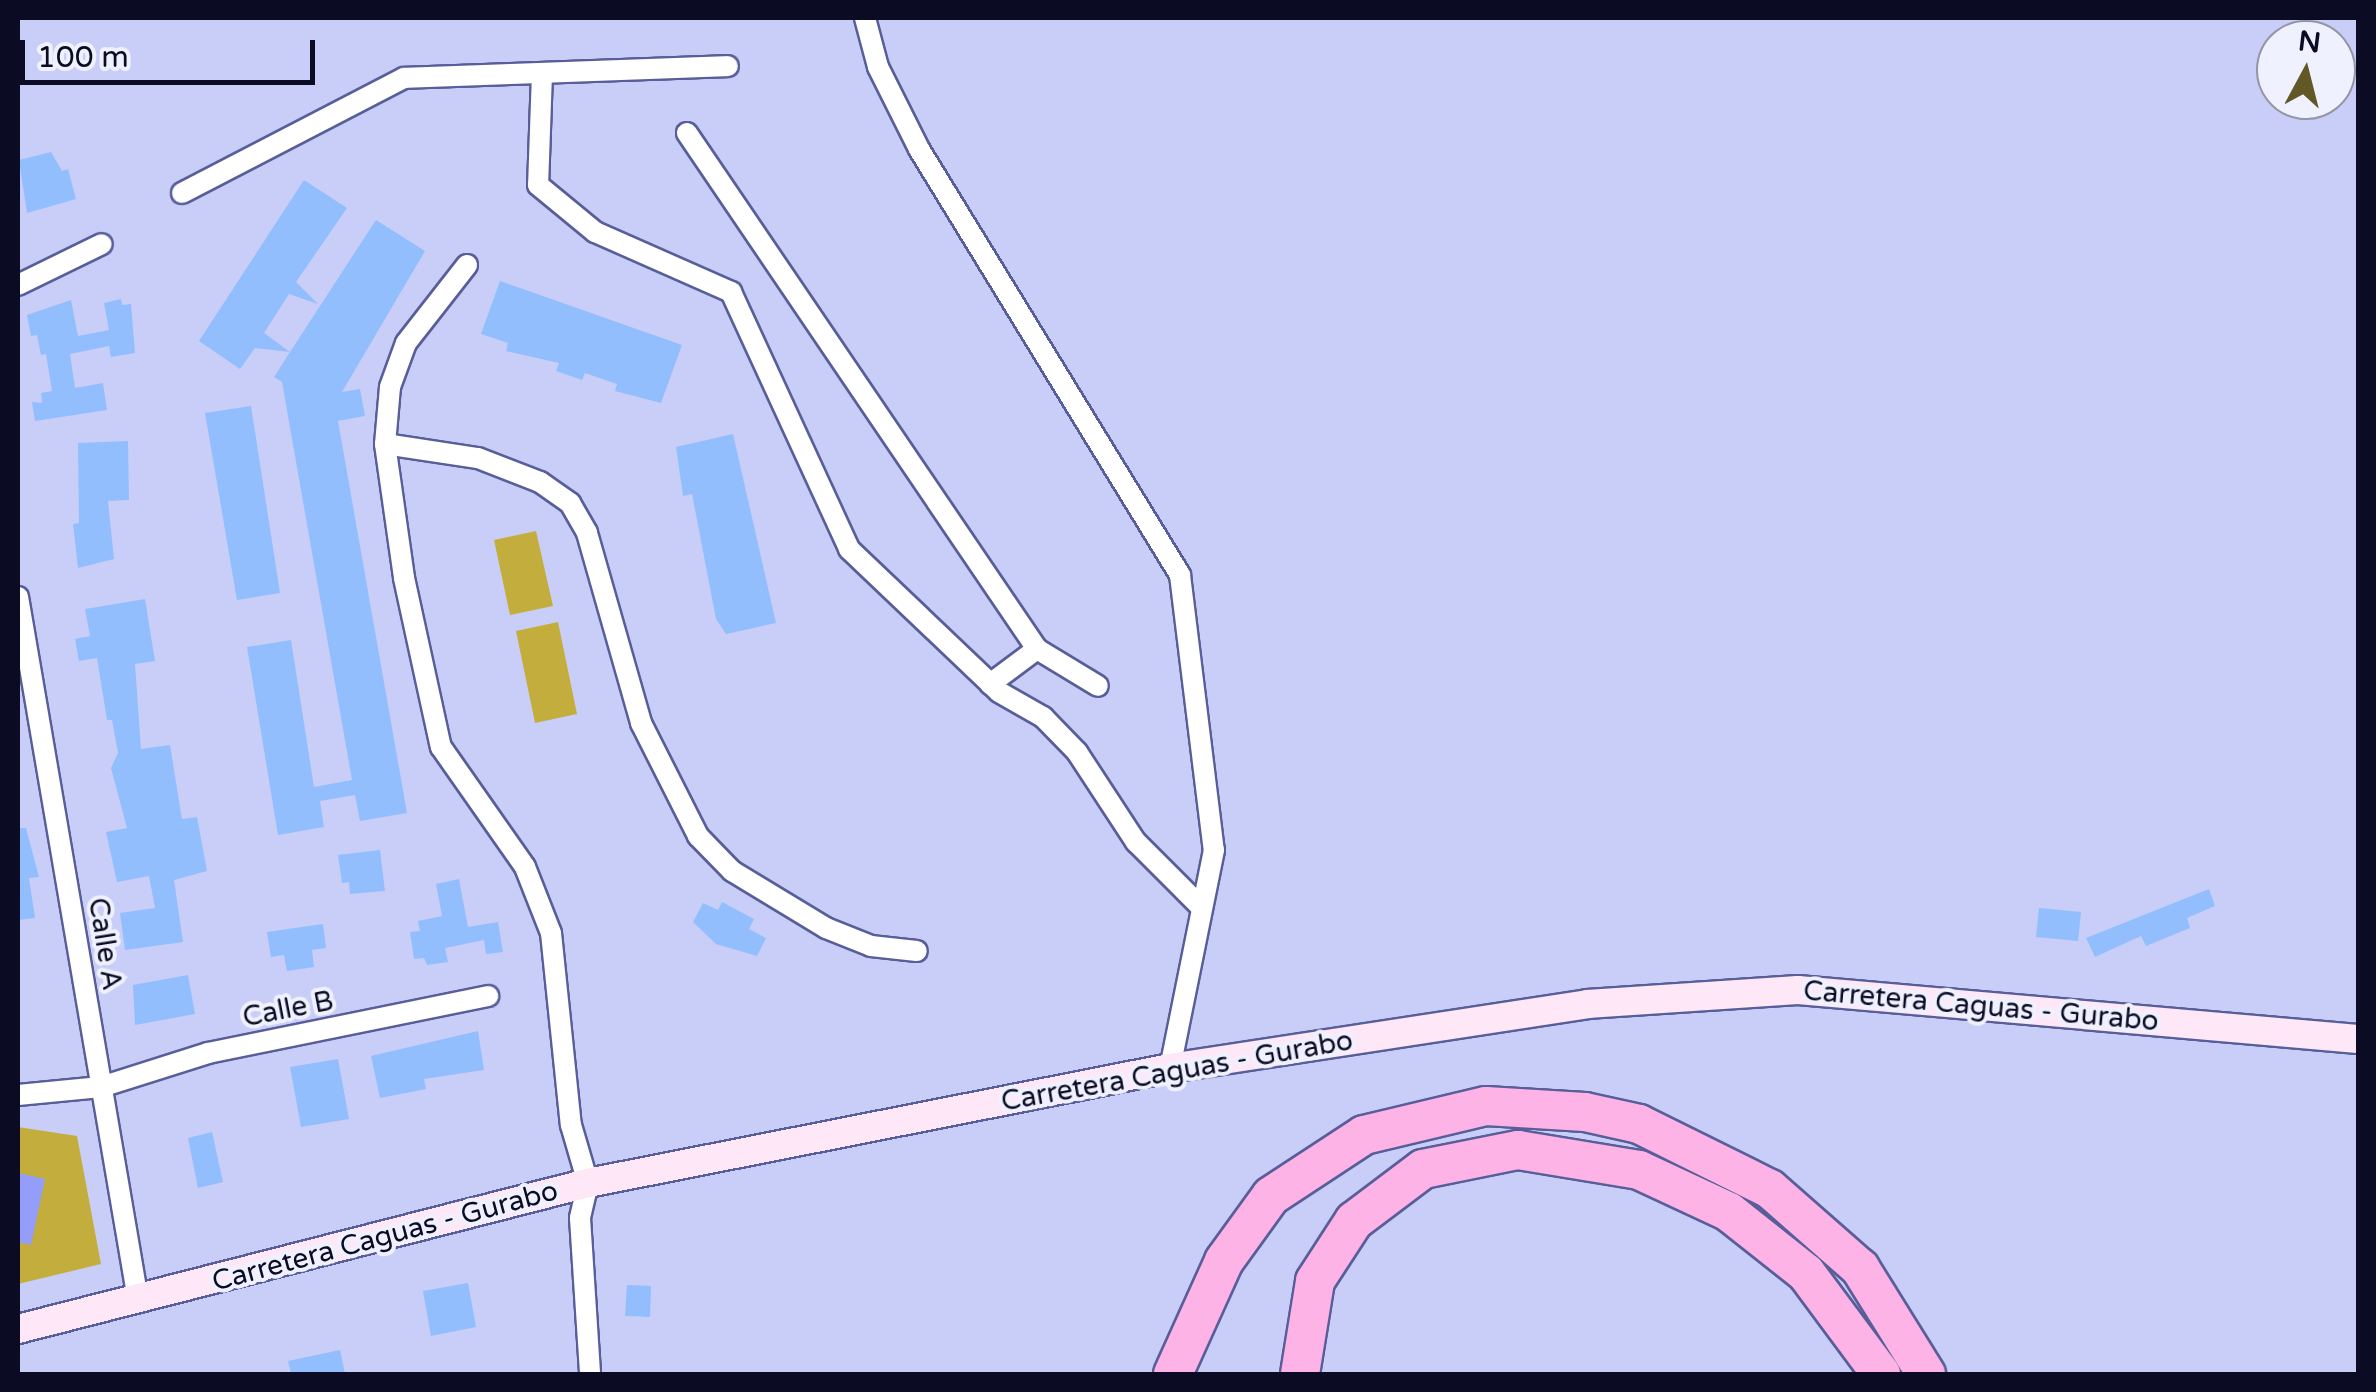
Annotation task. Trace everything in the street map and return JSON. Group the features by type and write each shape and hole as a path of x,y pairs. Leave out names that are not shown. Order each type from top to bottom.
{"highway":[{"path":"1173,1374 1244,1226 1291,1180 1340,1147 1399,1122 1518,1106 1640,1124 1770,1188 1860,1268 1926,1374"},
{"path":"1300,1374 1315,1280 1354,1221 1422,1169 1518,1150 1639,1170 1730,1212 1806,1273 1881,1374"}],"main road":[{"name":"Carretera Caguas - Gurabo","path":"18,1329 588,1183 1170,1068 1587,1004 1798,990 2358,1039"}],"street":[{"path":"865,18 878,67 919,149 1180,574 1214,850 1170,1068"},
{"path":"182,192 404,78 728,66"},
{"path":"542,74 538,185 595,232 731,292 850,549 990,684 1043,718 1077,752 1136,842 1200,906"},
{"path":"687,133 1037,649 1098,686"},
{"path":"18,285 102,244"},
{"path":"467,265 406,343 390,387 385,444 404,578 441,747 525,868 551,933 571,1125 588,1183 580,1218 590,1374"},
{"path":"385,444 478,458 540,482 570,503 587,533 641,723 662,776 698,836 732,871 826,928 871,946 917,951"},
{"name":"Calle A","path":"18,597 138,1300"},
{"path":"990,684 1037,649"},
{"name":"Calle B","path":"18,1095 101,1087 208,1054 488,996"}],"shaded area":[{"path":"536,531 553,606 510,615 494,540"},
{"path":"558,622 577,714 535,723 516,631"},
{"path":"18,1127 77,1136 101,1264 18,1284"}],"water":[{"path":"18,1173 45,1179 31,1245 18,1242"}],"building":[{"path":"51,152 62,171 68,169 76,199 27,213 19,160"},
{"path":"304,180 347,208 296,282 318,304 289,294 264,333 290,352 255,348 240,369 199,341"},
{"path":"376,220 425,251 342,392 360,389 365,416 338,421 407,813 360,821 355,795 320,801 324,827 278,835 247,647 291,640 314,787 352,780 282,382 274,377"},
{"path":"500,281 682,345 661,403 615,391 617,384 585,373 582,380 556,371 559,363 506,351 508,343 481,334"},
{"path":"121,299 122,305 131,304 135,353 111,357 109,346 70,354 75,388 103,383 107,410 35,421 32,402 42,403 41,393 52,391 46,354 41,355 37,335 31,336 27,315 71,300 78,336 109,330 104,303"},
{"path":"251,406 280,593 237,600 205,413"},
{"path":"733,434 776,623 726,634 716,619 692,494 683,496 676,447"},
{"path":"128,441 129,500 108,501 114,559 78,568 73,524 79,523 78,443"},
{"path":"145,599 155,661 135,664 141,749 170,745 182,819 197,817 207,871 174,880 183,942 125,950 120,913 155,908 149,876 117,882 106,832 127,828 111,768 118,753 112,720 107,720 97,658 79,661 75,639 90,636 85,609"},
{"path":"18,828 26,828 39,877 29,878 35,918 18,920"},
{"path":"380,850 385,891 350,894 349,882 342,883 338,855"},
{"path":"459,879 468,927 498,922 503,952 486,954 484,940 445,948 448,962 427,965 424,958 414,959 410,932 420,931 418,921 442,916 436,884"},
{"path":"2209,889 2215,906 2187,918 2190,928 2146,946 2141,936 2095,957 2086,938"},
{"path":"722,902 754,919 749,929 766,938 757,956 716,944 693,922 703,903 718,910"},
{"path":"2039,908 2081,912 2078,941 2036,937"},
{"path":"323,924 326,948 312,950 314,967 287,971 284,955 271,957 267,932"},
{"path":"188,975 195,1014 135,1025 133,985"},
{"path":"478,1031 484,1070 424,1079 426,1089 380,1098 371,1056"},
{"path":"338,1059 349,1119 301,1127 290,1067"},
{"path":"212,1132 223,1182 198,1188 188,1138"},
{"path":"468,1283 476,1327 431,1336 423,1291"},
{"path":"627,1285 651,1286 650,1317 625,1316"},
{"path":"340,1350 345,1374 291,1374 288,1361"}]}
